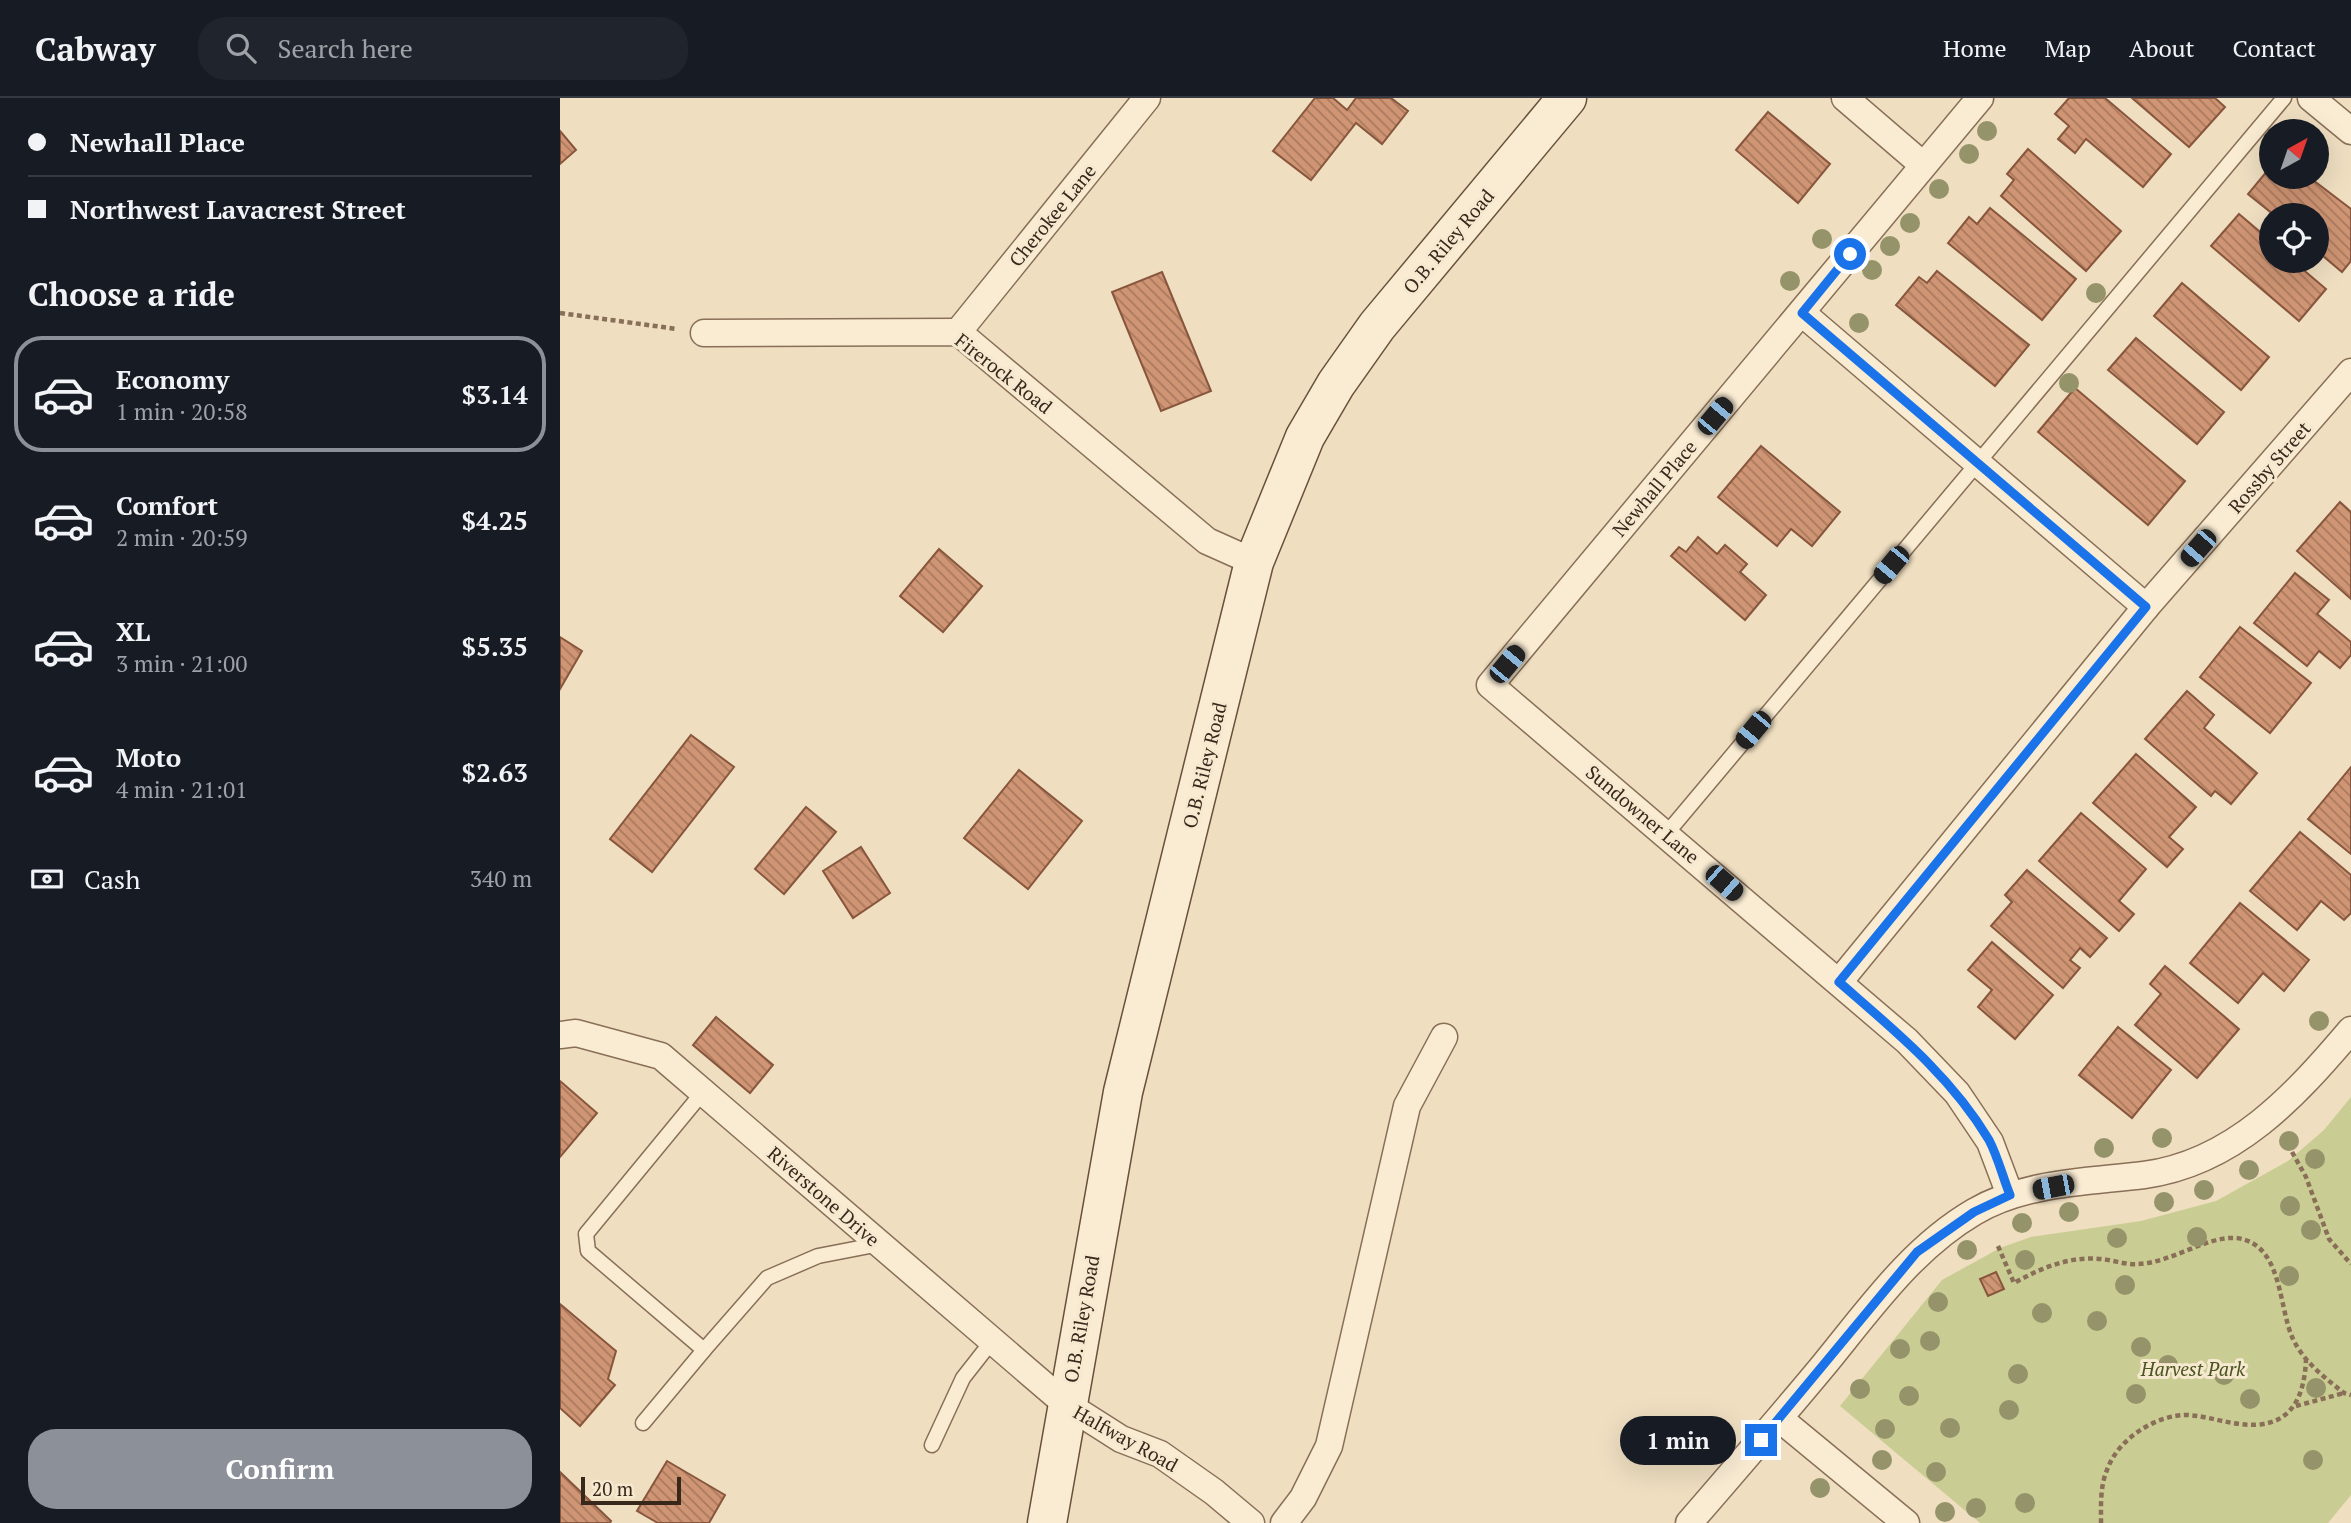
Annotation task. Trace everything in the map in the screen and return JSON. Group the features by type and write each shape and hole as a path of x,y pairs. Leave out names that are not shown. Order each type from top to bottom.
{"street":[{"name":"Cherokee Lane","path":"958,332 1147,98"},
{"name":"O.B. Riley Road","path":"1047,1523 1123,1093 1254,562 1305,438 1336,384 1377,326 1567,98"},
{"path":"1845,98 1923,165"},
{"name":"Newhall Place","path":"1490,685 1980,98"},
{"path":"2311,98 2351,131"},
{"path":"1802,313 2146,607"},
{"name":"Firerock Road","path":"704,333 958,332 1207,541 1254,562"},
{"name":"Rossby Street","path":"1839,982 2146,607 2351,372"},
{"name":"Sundowner Lane","path":"1490,685 1667,833 1907,1041 1957,1093 1990,1142 2010,1195"},
{"path":"1689,1523 1780,1419 1917,1252 1974,1212 2010,1195 2074,1183 2147,1174 2197,1162 2242,1138 2280,1108 2351,1030"},
{"name":"Riverstone Drive","path":"560,1035 576,1033 661,1056 1066,1404"},
{"path":"1284,1523 1303,1498 1329,1446 1408,1106 1444,1037"},
{"name":"Halfway Road","path":"1066,1404 1121,1439 1160,1454 1214,1492 1251,1523"},
{"path":"1780,1419 1906,1523"}],"lane":[{"path":"1667,833 2284,98"},
{"path":"703,1092 586,1234 588,1251 704,1350"},
{"path":"643,1423 767,1278 818,1256 880,1244"},
{"path":"932,1445 963,1378 992,1341"}],"path":[{"path":"560,313 704,333"},
{"path":"2292,1153 2306,1177 2329,1239 2351,1264"},
{"path":"1998,1246 2014,1283 2045,1266 2070,1260 2097,1258 2136,1265 2173,1258 2224,1239 2249,1242 2268,1258 2274,1270 2293,1338 2306,1360 2344,1393 2351,1395"},
{"path":"2296,1406 2302,1395 2306,1360"},
{"path":"2101,1523 2107,1469 2120,1448 2141,1430 2164,1418 2186,1415 2259,1425 2280,1418 2296,1406 2344,1393"}],"green space":[{"name":"Harvest Park","path":"2351,1097 2351,1495 2328,1523 1980,1523 1840,1406 1942,1280 2000,1248 2031,1237 2141,1221 2216,1201 2288,1161 2324,1130"}],"building":[{"path":"1315,98 1333,98 1347,110 1356,98 1391,98 1408,111 1382,144 1356,123 1311,180 1273,151"},
{"path":"2069,98 2105,98 2171,154 2143,187 2086,139 2075,153 2058,139 2069,126 2055,114"},
{"path":"2132,98 2215,98 2225,107 2189,147"},
{"path":"1768,112 1830,164 1798,203 1736,150"},
{"path":"560,131 576,150 560,164"},
{"path":"2028,149 2121,231 2086,271 2001,196 2014,180 2007,174"},
{"path":"2259,181 2259,189 2325,189 2351,209 2351,261 2342,272 2329,261 2329,203 2259,203 2248,194"},
{"path":"1990,208 2076,279 2042,320 1948,243 1969,217 1977,224"},
{"path":"2239,214 2259,231 2259,273 2307,273 2326,289 2299,321 2211,246"},
{"path":"1937,271 2029,345 1995,386 1896,305 1919,277 1927,283"},
{"path":"1162,272 1211,391 1161,411 1112,292"},
{"path":"2182,283 2269,357 2241,390 2154,316"},
{"path":"2136,338 2224,412 2197,444 2108,370"},
{"path":"2075,388 2185,481 2148,525 2038,432"},
{"path":"1761,446 1840,512 1812,546 1791,529 1777,546 1718,497"},
{"path":"2340,502 2351,512 2351,599 2297,551"},
{"path":"1698,537 1717,554 1725,545 1747,564 1740,572 1766,595 1745,620 1671,556 1679,547 1686,552"},
{"path":"939,549 982,586 943,632 900,596"},
{"path":"2295,573 2329,600 2317,614 2351,642 2351,655 2340,668 2319,651 2307,666 2254,623"},
{"path":"2240,627 2311,683 2270,733 2200,677"},
{"path":"560,637 582,651 560,689"},
{"path":"2187,691 2214,715 2204,728 2257,773 2231,804 2215,791 2211,796 2145,739"},
{"path":"691,735 734,767 652,872 610,839"},
{"path":"2136,754 2196,807 2169,837 2183,849 2167,867 2093,803"},
{"path":"2351,767 2351,854 2308,819"},
{"path":"1019,770 1082,821 1028,889 964,838"},
{"path":"806,807 836,832 784,894 755,869"},
{"path":"2081,813 2146,869 2119,901 2134,914 2119,931 2039,861"},
{"path":"2300,832 2351,875 2351,913 2344,920 2321,901 2297,930 2250,891"},
{"path":"861,847 890,893 853,918 823,871"},
{"path":"2027,870 2107,938 2090,957 2080,948 2070,960 2080,968 2063,988 1991,926 2012,902 2005,895"},
{"path":"2240,903 2309,960 2284,991 2263,973 2238,1003 2190,963"},
{"path":"1992,942 2053,995 2015,1039 1978,1007 1992,990 1968,970"},
{"path":"2165,966 2239,1029 2197,1078 2135,1025 2161,994 2150,984"},
{"path":"716,1017 773,1065 750,1093 693,1045"},
{"path":"2118,1027 2171,1070 2132,1118 2079,1075"},
{"path":"560,1081 597,1113 560,1157"},
{"path":"1996,1272 2004,1289 1988,1296 1980,1279"},
{"path":"560,1304 616,1351 608,1379 615,1385 580,1426 560,1408"},
{"path":"667,1461 725,1495 709,1523 658,1523 637,1511"},
{"path":"560,1472 611,1521 610,1523 560,1523"}],"route":[{"path":"1761,1440 1917,1252 1974,1212 2010,1195 1990,1142 1957,1093 1907,1041 1839,982 2146,607 1802,313 1850,254"}]}
